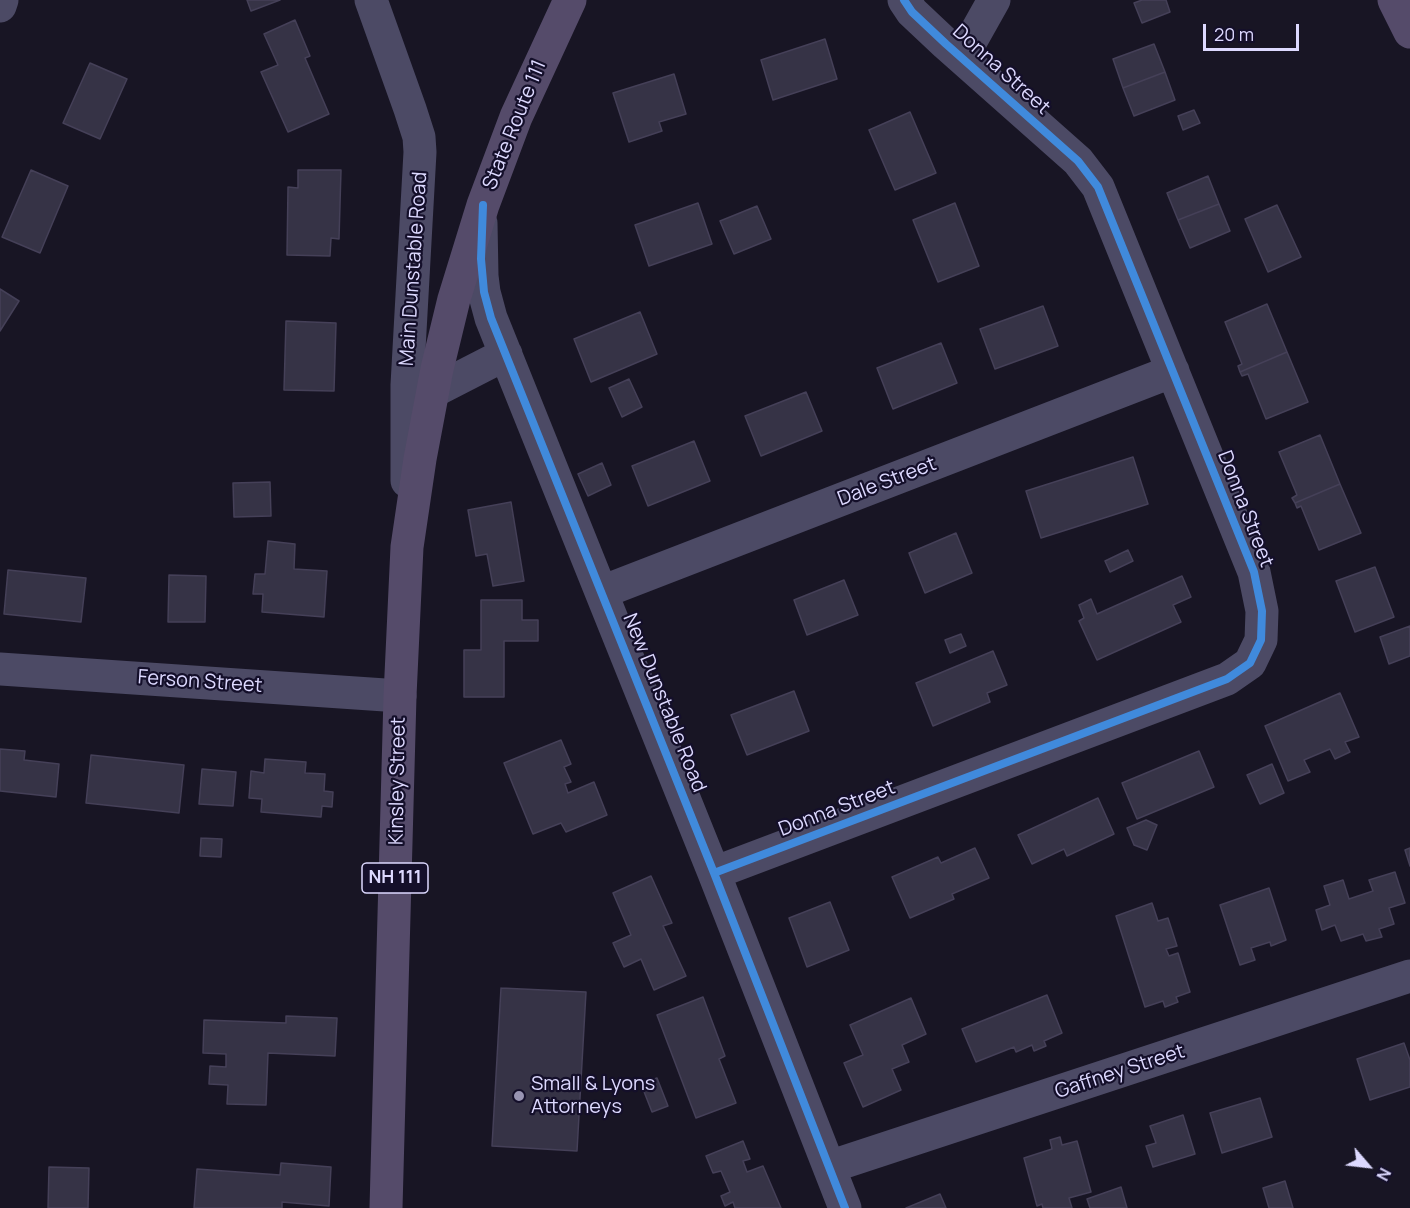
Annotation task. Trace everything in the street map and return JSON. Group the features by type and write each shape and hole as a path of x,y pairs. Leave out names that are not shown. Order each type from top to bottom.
{"main road":[{"name":"State Route 111","path":"432,392 454,299 483,205 516,117 570,0"},
{"path":"1394,0 1410,32"},
{"name":"Kinsley Street","path":"386,1208 400,696 407,547 432,392"}],"street":[{"path":"0,6 2,0"},
{"name":"Main Dunstable Road","path":"371,0 410,109 420,152 407,385 407,547"},
{"name":"Donna Street","path":"714,873 1227,679 1250,663 1261,640 1262,611 1254,572 1098,187 1078,161 912,12 904,0"},
{"name":"Donna Street","path":"962,57 993,0"},
{"name":"New Dunstable Road","path":"483,205 480,241 484,292 491,318 714,873 845,1208"},
{"path":"432,392 506,354"},
{"name":"Dale Street","path":"602,592 1173,371"},
{"name":"Ferson Street","path":"0,669 400,696"},
{"name":"Gaffney Street","path":"829,1167 1410,976"}],"building":[{"path":"247,0 280,0 251,11"},
{"path":"1142,0 1166,0 1170,12 1142,23 1134,3"},
{"path":"295,20 310,56 305,58 329,114 288,132 261,72 278,65 264,34"},
{"path":"825,39 837,79 773,100 761,60"},
{"path":"1154,44 1165,72 1123,88 1113,59"},
{"path":"90,63 127,79 100,139 63,123"},
{"path":"1165,72 1175,100 1134,116 1123,88"},
{"path":"674,74 686,114 659,122 662,131 629,142 613,93"},
{"path":"1194,110 1200,123 1183,130 1178,116"},
{"path":"910,112 936,173 895,190 869,130"},
{"path":"31,170 68,186 40,253 2,237"},
{"path":"298,170 341,170 339,239 331,238 330,256 287,255 288,187 298,188"},
{"path":"1208,176 1219,204 1178,220 1167,193"},
{"path":"698,203 712,244 649,266 635,225"},
{"path":"955,203 979,266 938,282 913,220"},
{"path":"1219,204 1230,231 1190,248 1178,220"},
{"path":"1277,205 1301,257 1268,272 1245,219"},
{"path":"757,206 771,239 734,254 720,221"},
{"path":"0,289 19,301 0,331"},
{"path":"1267,304 1287,352 1240,372 1238,366 1242,364 1225,322"},
{"path":"1043,306 1058,346 995,369 980,329"},
{"path":"640,312 657,354 591,382 574,339"},
{"path":"286,321 336,323 334,391 284,390"},
{"path":"941,343 957,383 893,409 877,368"},
{"path":"1287,352 1308,402 1266,419 1248,374 1242,376 1240,372"},
{"path":"629,379 642,407 622,417 609,388"},
{"path":"806,392 822,431 761,456 745,416"},
{"path":"1320,435 1340,484 1295,503 1292,498 1297,495 1279,452"},
{"path":"694,441 710,481 648,506 632,466"},
{"path":"1133,457 1148,504 1041,538 1026,491"},
{"path":"602,463 611,485 588,496 578,474"},
{"path":"270,482 271,516 234,517 233,483"},
{"path":"1340,484 1361,533 1319,550 1301,506 1297,508 1295,503"},
{"path":"511,502 524,581 493,586 487,554 476,556 468,510"},
{"path":"956,533 972,573 925,593 909,553"},
{"path":"268,541 295,544 294,569 327,571 324,617 262,612 263,594 253,594 255,574 265,574"},
{"path":"1128,550 1133,561 1110,572 1105,561"},
{"path":"1375,567 1394,617 1355,632 1336,581"},
{"path":"8,570 86,578 81,622 4,614"},
{"path":"169,575 206,576 205,622 168,622"},
{"path":"1182,576 1191,597 1173,605 1181,622 1097,660 1079,621 1084,618 1079,605 1091,599 1097,614"},
{"path":"844,580 858,615 807,635 794,600"},
{"path":"481,600 522,600 522,620 538,620 538,641 504,641 504,697 464,697 464,650 481,650"},
{"path":"1410,626 1410,656 1389,664 1380,637"},
{"path":"961,634 966,646 950,653 945,640"},
{"path":"993,651 1007,685 987,693 990,702 933,726 916,683"},
{"path":"794,691 809,731 747,755 731,715"},
{"path":"1340,693 1359,737 1345,742 1350,752 1335,759 1330,749 1304,760 1310,772 1288,781 1265,726"},
{"path":"561,740 571,764 564,767 571,782 565,784 568,793 594,782 607,815 566,832 561,823 533,834 504,763"},
{"path":"0,749 25,751 24,760 59,764 56,797 0,791"},
{"path":"1199,751 1214,787 1137,819 1122,783"},
{"path":"91,755 184,765 179,813 86,803"},
{"path":"265,759 306,762 305,773 325,774 324,791 333,792 332,807 322,806 321,817 261,812 262,799 249,798 251,771 264,773"},
{"path":"1272,764 1284,793 1260,804 1247,775"},
{"path":"202,769 236,772 233,806 199,804"},
{"path":"1098,798 1114,834 1067,856 1064,849 1032,864 1018,835"},
{"path":"1146,820 1157,825 1147,850 1134,845 1127,828"},
{"path":"201,838 222,839 221,857 200,856"},
{"path":"975,848 989,878 952,894 954,899 910,918 892,877 938,857 941,863"},
{"path":"1410,848 1410,866 1405,850"},
{"path":"1395,872 1405,903 1389,908 1394,924 1379,929 1382,937 1366,941 1363,934 1341,941 1335,925 1322,930 1316,910 1330,905 1324,886 1343,880 1349,899 1373,891 1369,880"},
{"path":"651,876 672,923 663,926 686,976 654,990 641,959 624,967 613,943 631,935 613,893"},
{"path":"1269,888 1286,940 1271,946 1270,942 1251,948 1255,960 1240,965 1220,905"},
{"path":"830,902 849,950 807,967 789,918"},
{"path":"1152,903 1158,921 1168,918 1177,946 1166,949 1169,956 1178,953 1190,992 1176,997 1178,1002 1165,1007 1163,1001 1145,1007 1116,916"},
{"path":"501,988 586,992 577,1151 492,1146"},
{"path":"1047,995 1062,1033 1044,1041 1046,1046 1034,1051 1032,1045 1016,1052 1014,1047 976,1062 962,1029"},
{"path":"703,997 725,1056 719,1059 736,1103 696,1118 657,1015"},
{"path":"911,998 926,1034 902,1045 909,1062 892,1069 901,1090 863,1107 844,1063 863,1055 850,1025"},
{"path":"286,1016 337,1018 335,1056 268,1053 266,1105 227,1104 228,1085 209,1084 210,1066 226,1067 226,1054 203,1053 204,1020 286,1023"},
{"path":"1404,1043 1410,1060 1410,1087 1370,1100 1357,1059"},
{"path":"657,1078 668,1106 652,1112 641,1084"},
{"path":"1260,1098 1272,1137 1222,1153 1210,1113"},
{"path":"1183,1115 1195,1154 1153,1167 1146,1146 1156,1143 1150,1126"},
{"path":"1060,1137 1062,1145 1077,1141 1091,1192 1069,1198 1072,1208 1043,1208 1042,1204 1037,1206 1024,1158 1052,1149 1050,1140"},
{"path":"743,1141 750,1159 743,1161 747,1172 763,1166 781,1208 735,1208 733,1202 725,1206 721,1196 730,1192 721,1171 713,1173 706,1156"},
{"path":"281,1163 331,1167 329,1206 282,1202 282,1208 194,1208 197,1169 280,1175"},
{"path":"49,1167 89,1168 88,1208 48,1208"},
{"path":"1285,1181 1293,1208 1269,1208 1263,1188"},
{"path":"1121,1187 1127,1208 1090,1208 1087,1199"},
{"path":"940,1194 946,1208 906,1208"}],"cycle path":[{"path":"714,873 1227,679 1250,663 1261,640 1262,611 1254,572 1098,187 1078,161 946,44 912,12 904,0"},
{"path":"483,205 481,259 484,292 491,318 714,873 845,1208"}],"place":[{"name":"Small & Lyons Attorneys","path":"519,1096"}]}
